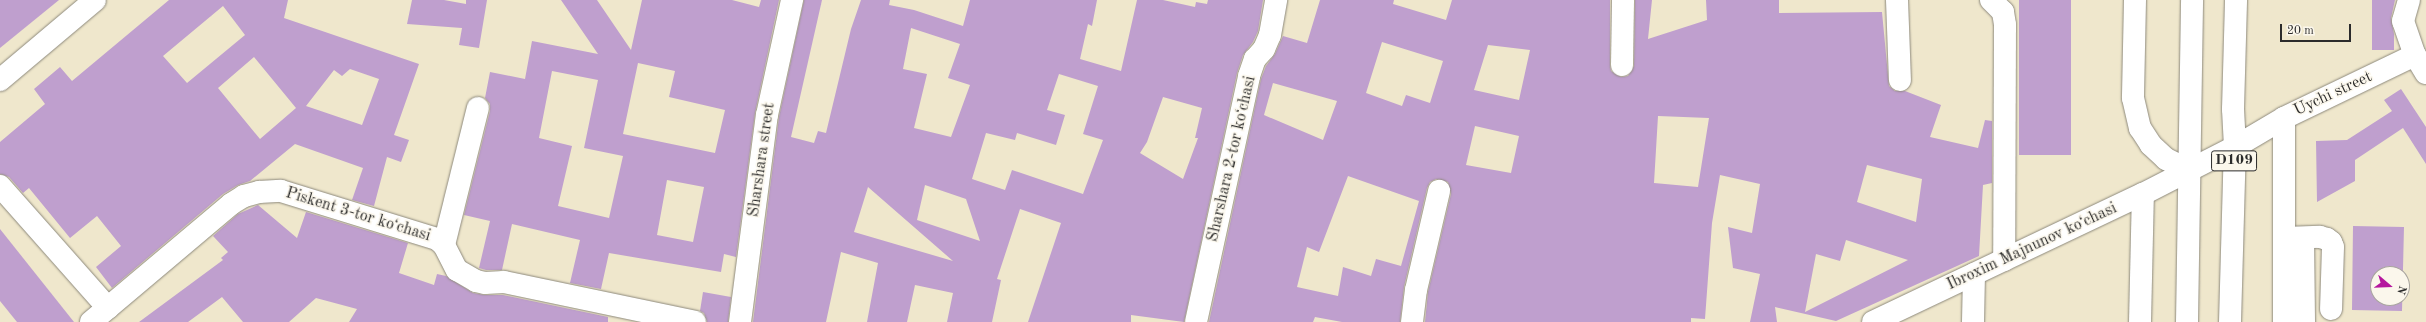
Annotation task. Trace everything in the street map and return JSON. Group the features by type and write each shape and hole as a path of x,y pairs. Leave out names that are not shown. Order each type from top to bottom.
{"street":[{"path":"0,80 95,0"},
{"name":"Sharshara street","path":"740,322 767,115 792,0"},
{"name":"Sharshara 2-tor koʻchasi","path":"1196,322 1249,76 1255,59 1264,49 1270,34 1276,0"},
{"path":"1622,65 1623,0"},
{"path":"1897,0 1900,80"},
{"path":"1991,0 2003,12 2005,25 2004,260"},
{"path":"2135,0 2133,98 2140,128 2151,145 2166,159 2189,170"},
{"name":"D109","path":"2187,322 2192,0"},
{"name":"D109","path":"2230,322 2235,147 2236,0"},
{"path":"2409,0 2403,21 2420,64"},
{"name":"Uychi street","path":"2189,170 2235,147 2284,118 2420,64"},
{"path":"444,245 478,108"},
{"path":"2284,118 2294,238 2294,272 2305,319"},
{"name":"Ibroxim Majnunov koʻchasi","path":"1874,322 2143,194 2189,170"},
{"path":"0,186 108,308"},
{"name":"Piskent 3-tor koʻchasi","path":"91,322 231,204 244,196 259,192 281,191 424,234 437,240 444,245 457,270 476,281 485,283 504,282 695,322"},
{"path":"1412,322 1416,290 1440,191"},
{"path":"2140,322 2143,194"},
{"path":"2294,238 2327,239 2331,242 2333,248 2332,272 2305,319"},
{"path":"2294,272 2332,272"},
{"path":"1973,322 1974,274"}],"building":[{"path":"0,0 59,0 0,48"},
{"path":"169,0 288,0 284,18 419,64 394,135 409,140 401,162 387,157 374,206 352,200 363,168 295,144 250,181 238,185 223,194 112,288 96,267 121,246 97,216 70,238 29,188 23,193 9,177 0,174 0,142 45,104 34,89 60,67 72,81","holes":["223,6 245,35 187,83 163,56","254,57 296,108 260,139 218,88","350,69 379,79 362,125 306,106 334,70 342,76"]},
{"path":"412,0 444,0 466,4 466,0 487,0 479,48 459,45 462,28 407,24"},
{"path":"561,0 597,0 631,50 642,0 732,0 759,7 761,0 779,0 755,113 736,257 724,254 721,272 609,253 601,289 570,283 580,240 512,224 502,270 486,270 479,268 490,221 464,215 490,111 490,104 485,98 490,72 525,79 532,41 598,54","holes":["638,63 675,71 669,97 725,110 715,153 623,134","552,71 598,80 584,148 623,156 609,218 558,206 572,146 539,138","667,180 704,187 693,242 657,235"]},
{"path":"804,0 822,0 791,137 814,143 818,131 826,133 851,29 861,0 890,0 889,5 914,10 963,26 970,0 1097,0 1092,26 1088,24 1080,59 1121,71 1137,0 1163,0 1195,7 1196,2 1207,4 1208,0 1263,0 1258,31 1253,42 1243,55 1237,73 1184,322 1131,315 1131,322 1028,322 1061,223 1020,209 997,279 1001,280 992,322 947,322 953,293 915,285 907,322 867,322 878,263 841,252 826,322 753,322 779,117","holes":["911,28 960,44 948,78 970,85 951,137 914,128 927,74 903,69","1059,74 1098,86 1083,134 1103,140 1083,194 1012,170 1005,190 972,179 986,133 1015,140 1017,133 1056,145 1065,115 1047,110","1163,97 1202,108 1195,138 1198,138 1183,179 1140,153 1147,142","925,185 966,199 980,241 917,220","868,187 899,214 953,261 854,232"]},
{"path":"1320,0 1394,0 1393,4 1446,20 1452,0 1610,0 1610,65 1611,71 1621,77 1628,76 1634,66 1635,0 1652,0 1648,39 1707,20 1706,0 1779,0 1779,13 1882,12 1889,86 1895,91 1905,91 1941,105 1930,137 1978,148 1985,120 1992,121 1992,183 1983,185 1979,256 1836,321 1775,307 1777,322 1750,322 1760,274 1733,268 1728,227 1752,233 1760,184 1720,175 1712,223 1705,319 1691,318 1691,322 1425,322 1428,292 1451,194 1448,182 1436,179 1430,182 1427,188 1404,287 1400,322 1342,322 1315,317 1313,322 1209,322 1261,79 1266,66 1275,54 1283,36 1307,43","holes":["1382,42 1443,61 1430,103 1406,95 1402,106 1366,93","1488,45 1530,50 1519,100 1474,90","1273,83 1337,101 1323,140 1264,115","1658,116 1709,118 1698,187 1654,183","1475,126 1519,136 1511,173 1466,165","1867,165 1922,179 1916,222 1857,202","1348,176 1419,201 1401,266 1376,259 1371,276 1343,267 1338,296 1297,287 1307,247 1319,252","1846,240 1908,260 1805,312 1816,254 1840,261"]},
{"path":"2019,0 2071,0 2071,155 2019,155"},
{"path":"2372,0 2395,0 2391,18 2394,34 2394,50 2372,50"},
{"path":"2401,89 2426,127 2426,164 2403,128 2355,160 2355,181 2317,202 2316,141 2347,140 2392,111 2384,100"},
{"path":"258,205 297,238 306,212 408,243 399,273 434,285 437,274 446,276 473,293 503,295 608,317 608,322 349,322 357,309 316,298 289,322 243,322 222,297 188,322 139,322 223,260 221,258 228,252 213,236 238,214"},
{"path":"2353,226 2404,227 2403,266 2370,266 2370,306 2402,306 2402,311 2352,310"},
{"path":"0,229 74,322 17,322 0,301"},
{"path":"703,292 731,297 728,322 707,322 704,313 700,311"}]}
